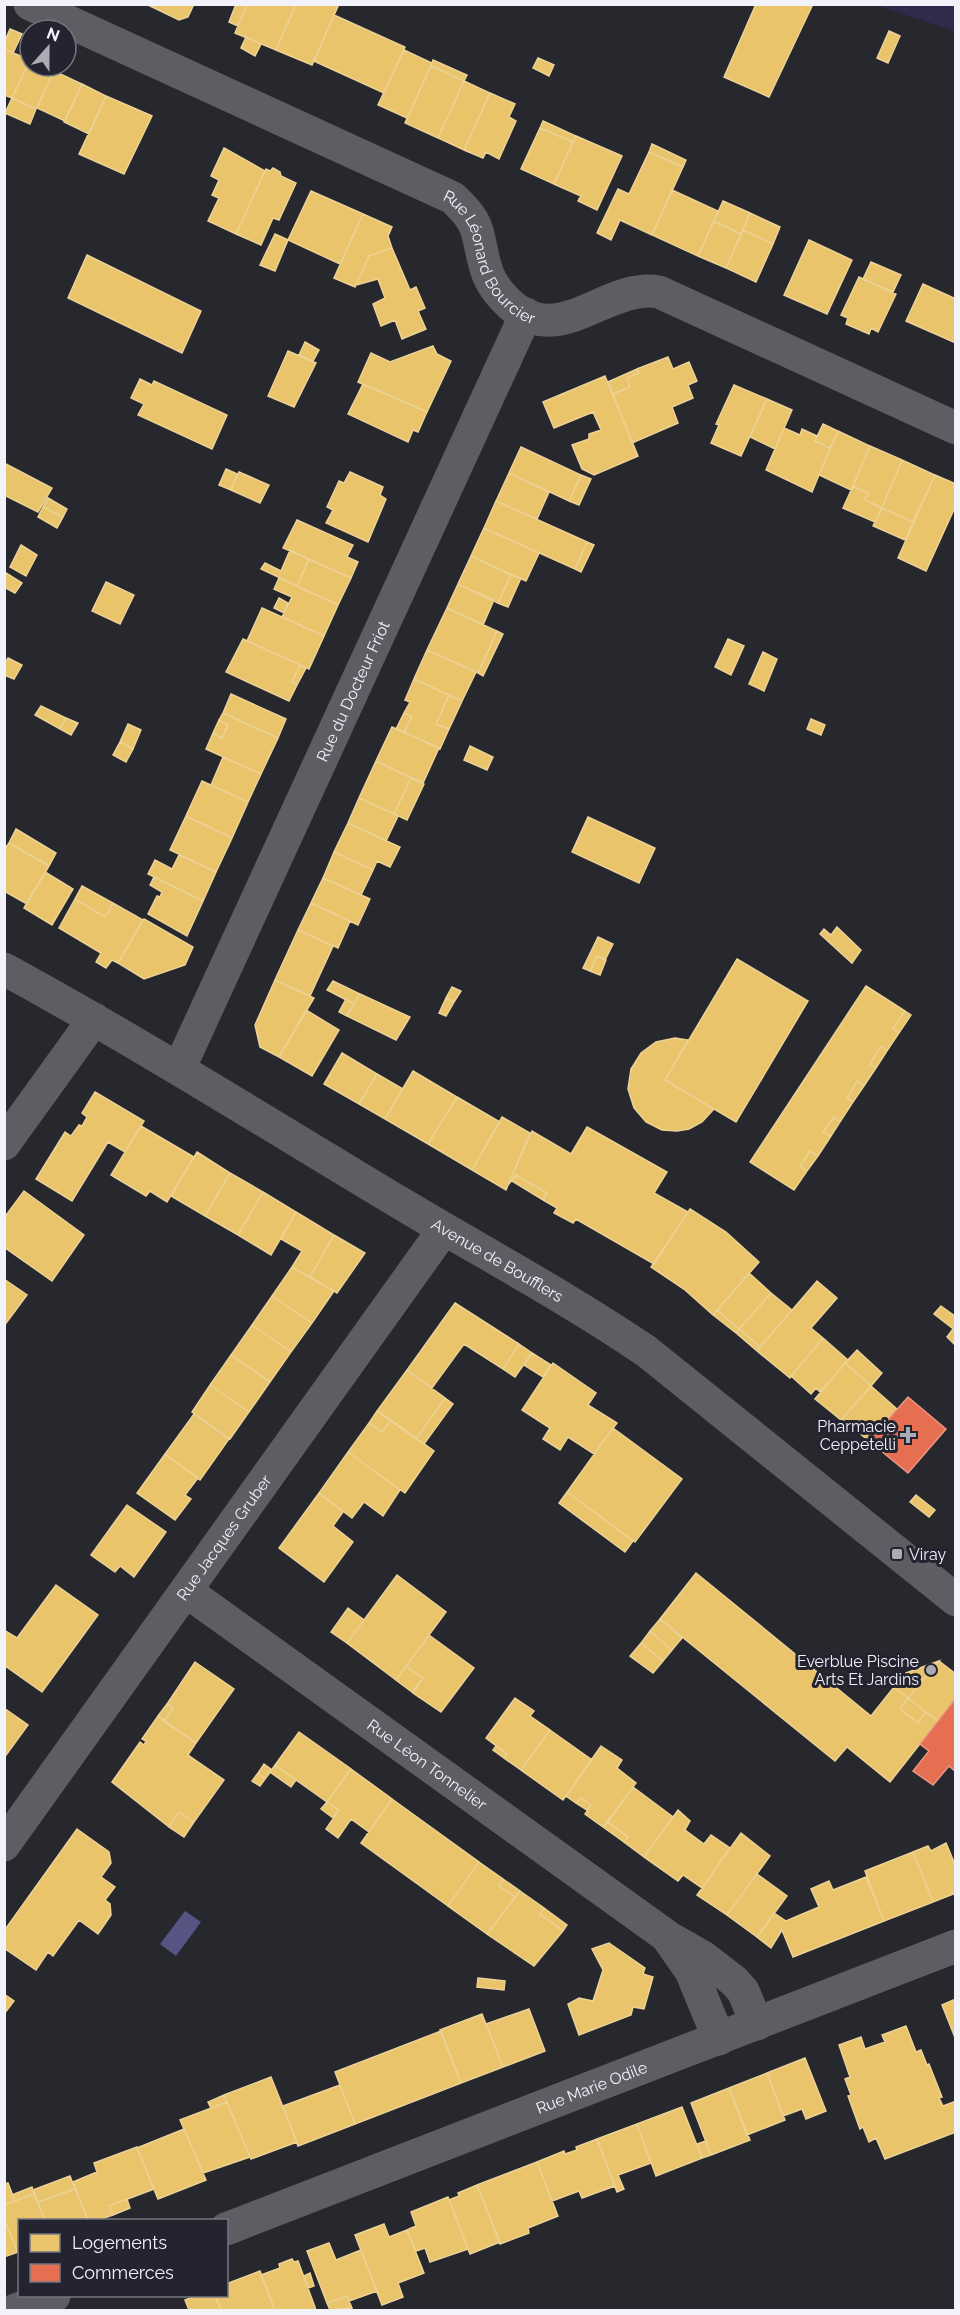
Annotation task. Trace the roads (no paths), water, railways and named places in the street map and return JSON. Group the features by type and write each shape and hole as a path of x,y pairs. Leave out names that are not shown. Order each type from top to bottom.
{"street":[{"name":"Rue Léonard Bourcier","path":"30,4 453,198 472,220 477,231 481,256 493,285 513,307 526,314 546,320 564,319 588,312 632,292 646,290 659,292 956,428"},
{"name":"Rue du Docteur Friot","path":"179,1069 526,314"},
{"name":"Avenue de Boufflers","path":"4,969 179,1069 575,1305 646,1351 956,1600"},
{"path":"5,1142 94,1019"},
{"name":"Rue Jacques Gruber","path":"4,1845 444,1229"},
{"name":"Rue Léon Tonnelier","path":"186,1591 668,1936 703,1957 743,1991 757,2024"},
{"name":"Rue Léon Tonnelier","path":"668,1936 691,1971 718,2039"},
{"name":"Rue Marie Odile","path":"228,2228 956,1946"},
{"path":"15,2310 49,2297"}],"place":[{"name":"Pharmacie Ceppetelli","path":"908,1435"},
{"name":"Viray","path":"897,1554"},
{"name":"Everblue Piscine Arts Et Jardins","path":"931,1670"}]}
